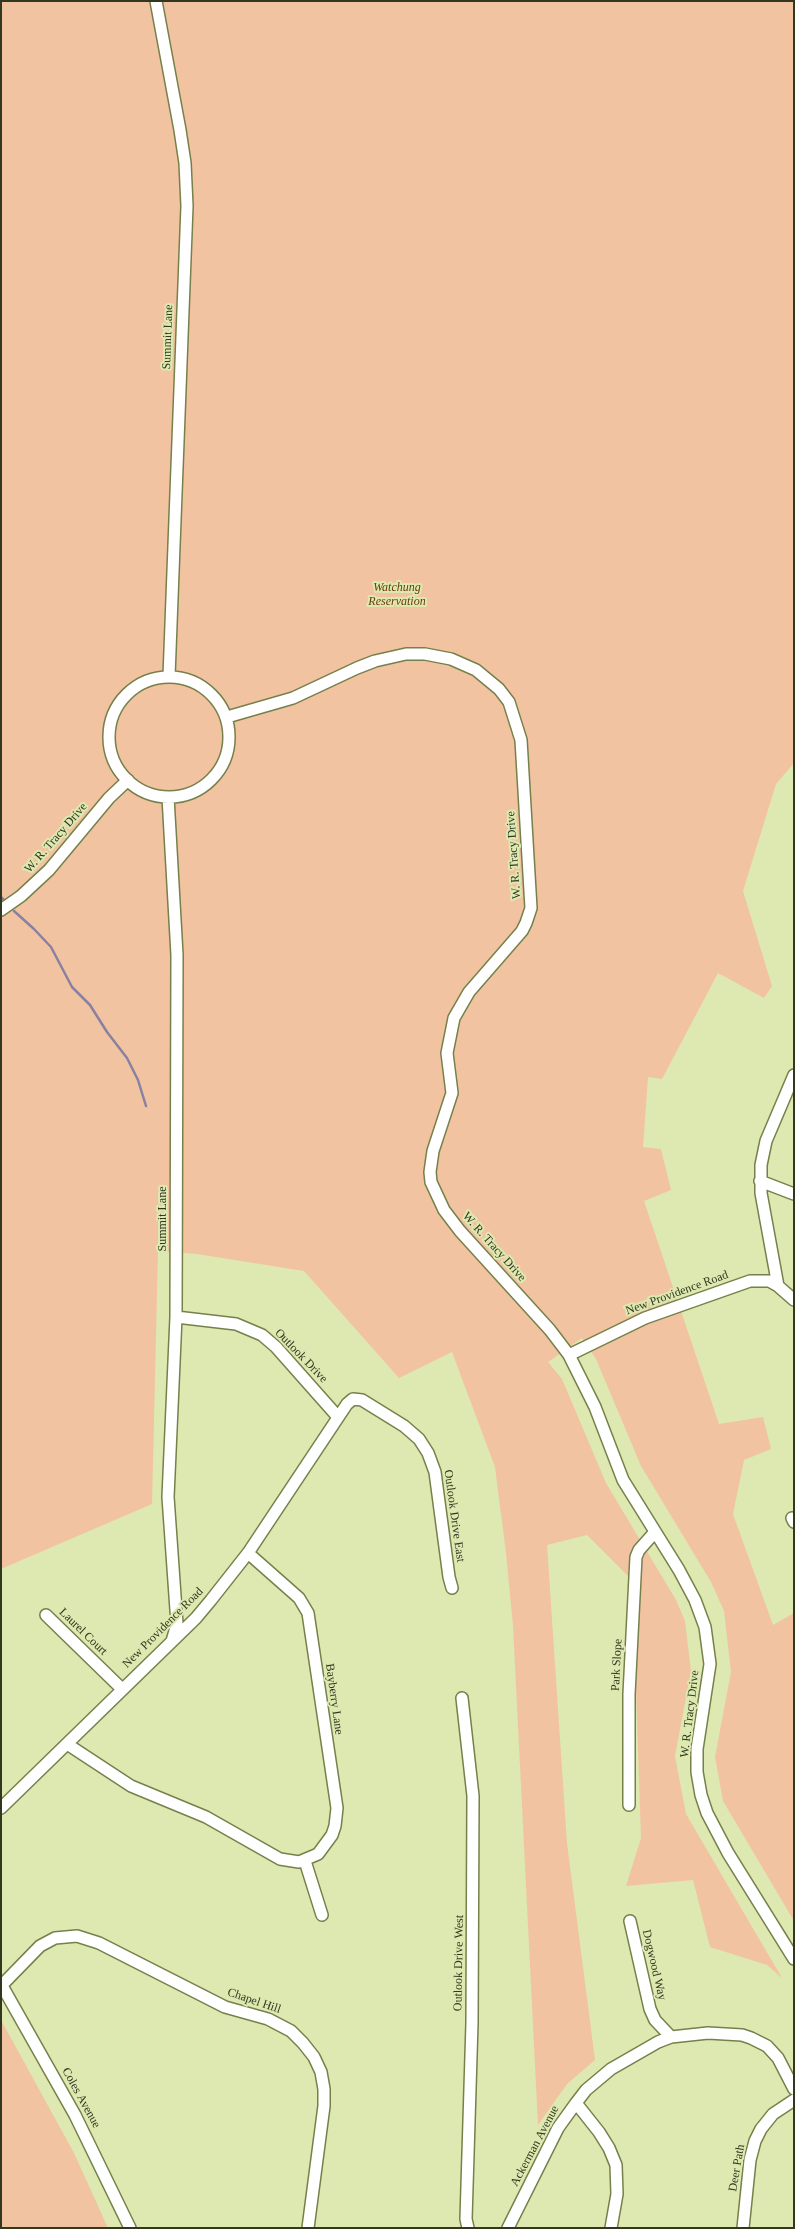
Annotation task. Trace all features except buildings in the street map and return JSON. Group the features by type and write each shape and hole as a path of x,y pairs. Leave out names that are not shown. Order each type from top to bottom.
{"street":[{"name":"Summit Lane","path":"156,1 181,138 187,206 169,676"},
{"name":"W. R. Tracy Drive","path":"227,717 285,701 369,663 406,654 425,654 451,659 476,670 499,689 509,702 521,740 531,908 522,930 469,992 454,1018 447,1053 452,1093 433,1151 430,1172 434,1191 451,1221 550,1330 569,1354 595,1407 623,1480 690,1590 701,1616 707,1638 709,1677 697,1749 697,1772 701,1794 716,1832 794,1959"},
{"path":"169,676 188,679 204,687 218,701 227,717 230,736 226,755 218,772 204,786 187,794 168,797 154,795 140,789 128,780 116,764 110,745 110,724 118,706 131,690 149,680 169,676"},
{"name":"W. R. Tracy Drive","path":"1,910 21,896 49,870 109,798 128,780"},
{"name":"Summit Lane","path":"168,797 177,955 176,1317 168,1497 177,1624 172,1641"},
{"path":"778,1286 760,1181 761,1165 766,1141 794,1075"},
{"path":"760,1181 794,1194"},
{"name":"New Providence Road","path":"569,1354 660,1312 750,1281 769,1281 794,1300"},
{"name":"Outlook Drive","path":"176,1317 236,1324 262,1335 276,1347 338,1417"},
{"name":"New Providence Road","path":"1,1808 212,1600 248,1553 338,1417 353,1399"},
{"name":"Outlook Drive East","path":"353,1399 362,1400 400,1423 419,1439 428,1453 435,1472 452,1588"},
{"name":"Park Slope","path":"629,1805 629,1694 636,1557 639,1550 654,1532"},
{"name":"Bayberry Lane","path":"248,1553 299,1598 308,1614 336,1813 335,1826 328,1842 318,1854 305,1861"},
{"name":"Laurel Court","path":"46,1615 122,1689"},
{"name":"Outlook Drive West","path":"462,1698 473,1806 472,2023 466,2219 468,2228"},
{"path":"67,1744 131,1786 206,1817 280,1859 305,1861 322,1915"},
{"name":"Dogwood Way","path":"630,1920 650,2009 656,2020 672,2037"},
{"name":"Chapel Hill","path":"2,1984 40,1946 55,1938 77,1936 99,1943 225,2007 268,2019 291,2031 304,2043 314,2057 324,2089 324,2106 308,2228"},
{"name":"Coles Avenue","path":"2,1984 75,2115 130,2228"},
{"name":"Ackerman Avenue","path":"508,2228 558,2128 576,2103 592,2085 611,2069 638,2052 672,2037 692,2034 742,2035 759,2041 778,2058 794,2089"},
{"name":"Deer Path","path":"743,2228 750,2160 755,2140 773,2114 794,2100"},
{"path":"576,2103 599,2132 609,2148 616,2165 617,2194 611,2228"}],"green space":[{"name":"Watchung Reservation","path":"1,1 794,1 794,763 776,784 743,891 772,986 764,998 718,973 662,1079 648,1077 643,1147 661,1149 671,1190 644,1201 719,1424 763,1417 771,1449 744,1460 733,1514 773,1625 794,1613 794,1921 723,1801 715,1757 731,1672 724,1611 711,1582 641,1466 596,1359 582,1338 548,1362 562,1379 606,1483 676,1600 685,1621 691,1671 675,1756 686,1814 782,1978 767,1965 710,1947 693,1880 626,1886 641,1838 635,1660 637,1585 587,1535 547,1545 567,1843 595,2060 567,2084 538,2125 513,1626 506,1553 495,1467 452,1352 399,1378 304,1271 197,1254 158,1251 152,1504 1,1569"},
{"path":"1,2020 74,2153 108,2228 1,2228"}],"waterway":[{"path":"1,897 4,900"},
{"path":"14,911 51,947 72,987 90,1005 107,1032 127,1058 138,1080 146,1106"}]}
